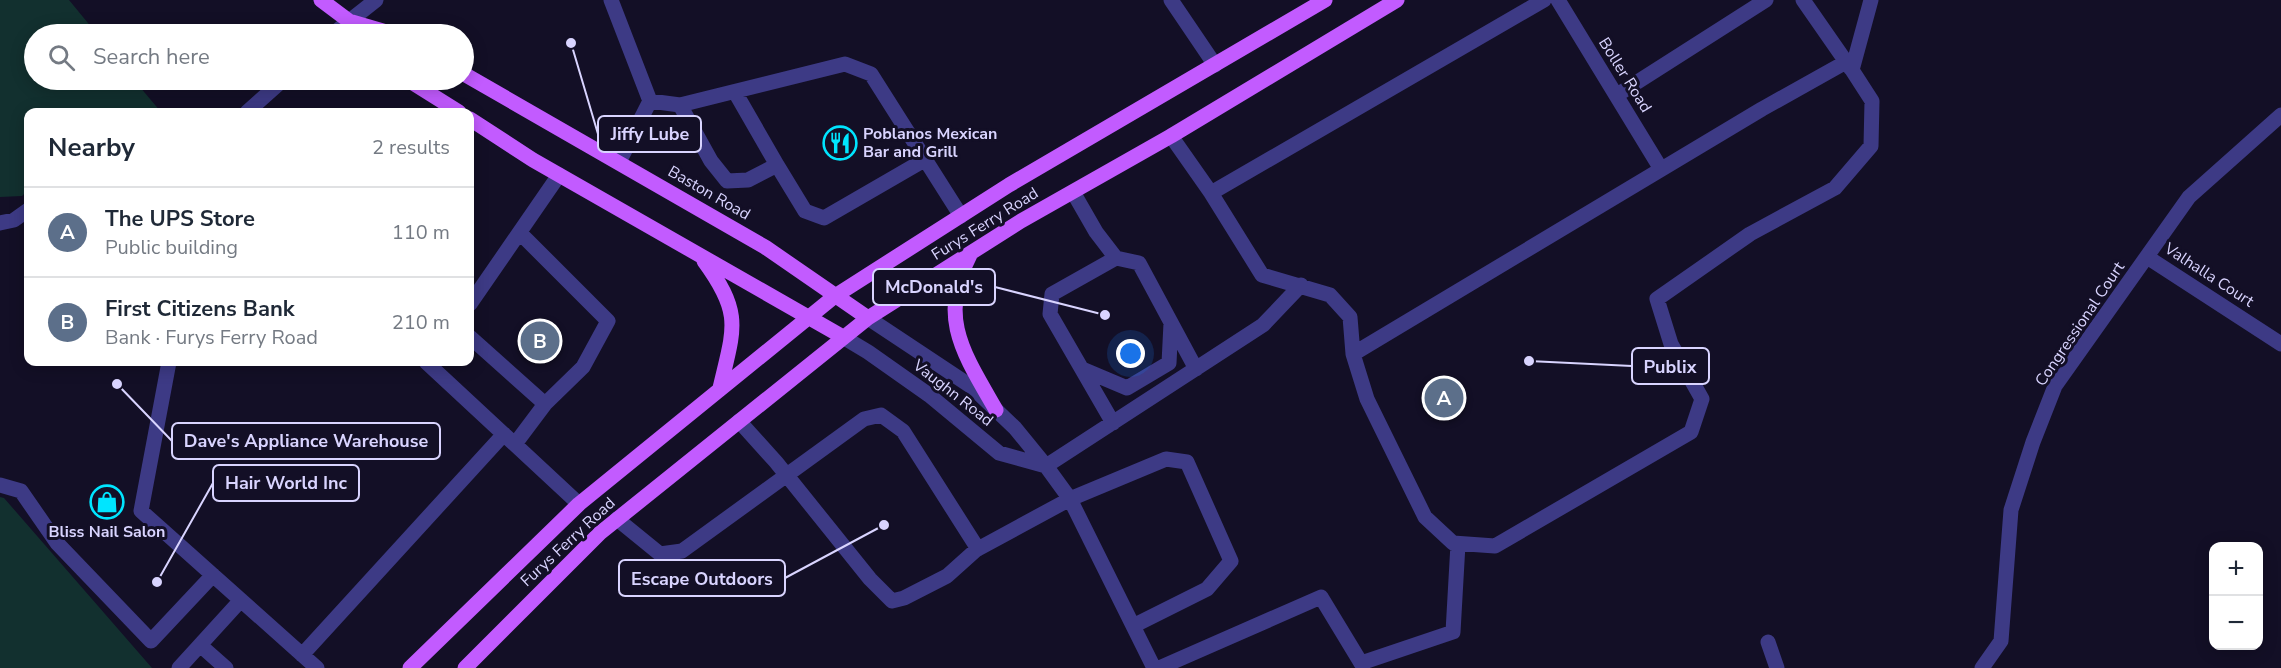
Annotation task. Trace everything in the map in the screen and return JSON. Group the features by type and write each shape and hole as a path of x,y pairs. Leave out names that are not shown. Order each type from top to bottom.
{"main road":[{"path":"321,0 352,24"},
{"name":"Furys Ferry Road","path":"410,668 579,504 835,296 961,216 1325,0"},
{"name":"Furys Ferry Road","path":"465,668 600,533 868,318 970,253 1171,136 1397,0"},
{"path":"349,21 359,24"},
{"name":"Baston Road","path":"474,80 765,247 868,318"},
{"path":"424,90 453,108"},
{"path":"474,122 559,175 843,337"},
{"path":"970,253 958,278 953,312 964,355 996,410"},
{"path":"700,256 725,288 734,327 720,388"}],"street":[{"path":"345,24 376,0"},
{"path":"611,0 650,101 620,162"},
{"path":"1171,0 1215,65"},
{"path":"1211,193 1544,0"},
{"name":"Boller Road","path":"1558,0 1661,170"},
{"path":"1171,136 1211,193 1262,275 1330,295 1350,317 1353,354 1367,399 1406,483 1425,517 1458,544 1495,546 1691,432 1702,399 1671,344 1657,299 1750,234 1835,188 1871,146 1872,101 1803,0"},
{"path":"1353,354 1661,170 1849,66 1871,0"},
{"path":"1617,95 1758,2"},
{"path":"650,101 680,105 845,64 871,74 961,216"},
{"path":"252,108 272,90"},
{"path":"735,92 805,211 824,218 926,159"},
{"path":"680,105 711,161 727,181 748,180 777,165"},
{"name":"Congressional Court","path":"1982,668 2001,641 2011,510 2055,386 2189,197 2281,115"},
{"path":"474,298 559,175"},
{"path":"1073,192 1096,232 1116,258 1139,263 1196,369"},
{"path":"0,223 14,220 24,213"},
{"path":"302,655 509,439 583,367 608,321 520,232"},
{"name":"Valhalla Court","path":"2147,257 2281,344"},
{"path":"1113,423 1050,314 1052,294 1116,258"},
{"path":"1046,466 1263,325 1301,285"},
{"name":"Vaughn Road","path":"868,318 972,387 1015,428 1070,499 1154,668"},
{"path":"1082,369 1127,388 1169,363 1171,322"},
{"name":"Vaughn Road","path":"843,337 929,395 999,453 1046,466"},
{"path":"474,341 545,404"},
{"path":"168,366 141,511 317,668"},
{"path":"430,366 579,504"},
{"path":"617,519 660,554 682,551 864,419 881,415 903,431 978,549"},
{"path":"739,421 786,474 888,600 904,598 947,576 978,549 1070,499 1166,459 1187,462 1231,561 1207,589 1133,626"},
{"path":"0,485 21,491 57,543 151,641 213,575"},
{"path":"1159,668 1321,597 1358,666 1453,632 1458,544"},
{"path":"179,668 241,600"},
{"path":"1768,642 1777,668"},
{"path":"200,645 226,668"}],"green space":[{"path":"0,0 69,0 89,24 24,24 24,90 142,90 158,108 24,108 24,194 0,197"},
{"path":"0,497 4,498 152,668 0,668"}],"place":[{"name":"Jiffy Lube","path":"571,43"},
{"name":"Poblanos Mexican Bar and Grill","path":"840,143"},
{"name":"McDonald's","path":"1105,315"},
{"name":"First Citizens Bank","path":"540,341"},
{"name":"Publix","path":"1529,361"},
{"name":"Dave's Appliance Warehouse","path":"117,384"},
{"name":"The UPS Store","path":"1444,398"},
{"name":"Bliss Nail Salon","path":"107,502"},
{"name":"Escape Outdoors","path":"884,525"},
{"name":"Hair World Inc","path":"157,582"}]}
